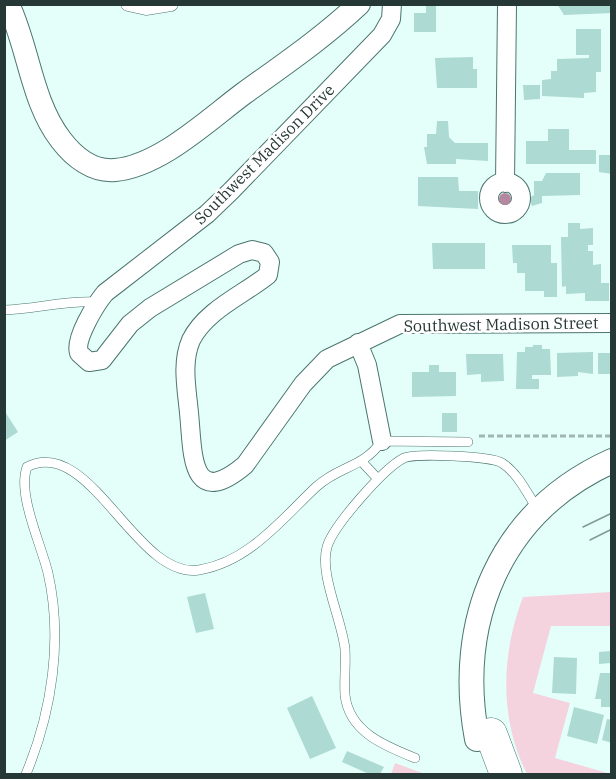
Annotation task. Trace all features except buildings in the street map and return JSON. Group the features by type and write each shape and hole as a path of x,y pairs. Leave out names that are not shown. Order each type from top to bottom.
{"main road":[{"path":"490,754 470,695 470,672 478,617 490,583 505,553 539,511 576,480 612,461"},
{"path":"490,754 485,659 493,615 504,587 518,560 539,533 579,497 612,477"}],"street":[{"path":"9,4 36,88 51,124 62,141 80,160 89,165 112,171 132,167 164,152 330,32 359,4"},
{"path":"128,4 146,8 171,4"},
{"name":"Southwest Madison Drive","path":"358,343 327,359 314,372 245,465 226,477 209,480 196,472 192,460 186,383 188,349 192,339 210,317 268,274 270,270 268,258 259,250 239,254 150,308 130,324 102,360 89,362 79,353 78,344 98,302 118,282 207,214 231,191 382,35 391,19 392,4"},
{"path":"505,183 507,4"},
{"name":"Southwest Madison Street","path":"358,343 405,323 612,323"},
{"path":"358,343 367,365 382,441"}],"lane":[{"path":"4,310 27,309 63,302 98,302"},
{"path":"26,774 38,739 51,684 55,634 48,574 24,486 27,467 38,462 61,464 78,476 154,552 175,567 192,571 235,558 274,530 318,485 343,468 363,463 382,441 468,442"},
{"path":"416,758 374,739 358,725 349,712 345,695 345,648 326,562 327,545 377,478 407,457 490,458 511,471 539,511"},
{"path":"363,463 377,478"}],"path":[{"path":"468,442 475,436 612,436"}],"shaded area":[{"path":"611,592 611,626 551,626 533,693 570,703 555,758 611,774 527,774 511,731 506,686 510,641 523,597"},
{"path":"395,763 425,774 391,774"}],"tram line":[{"path":"583,527 612,513"},
{"path":"590,540 612,529"}]}
